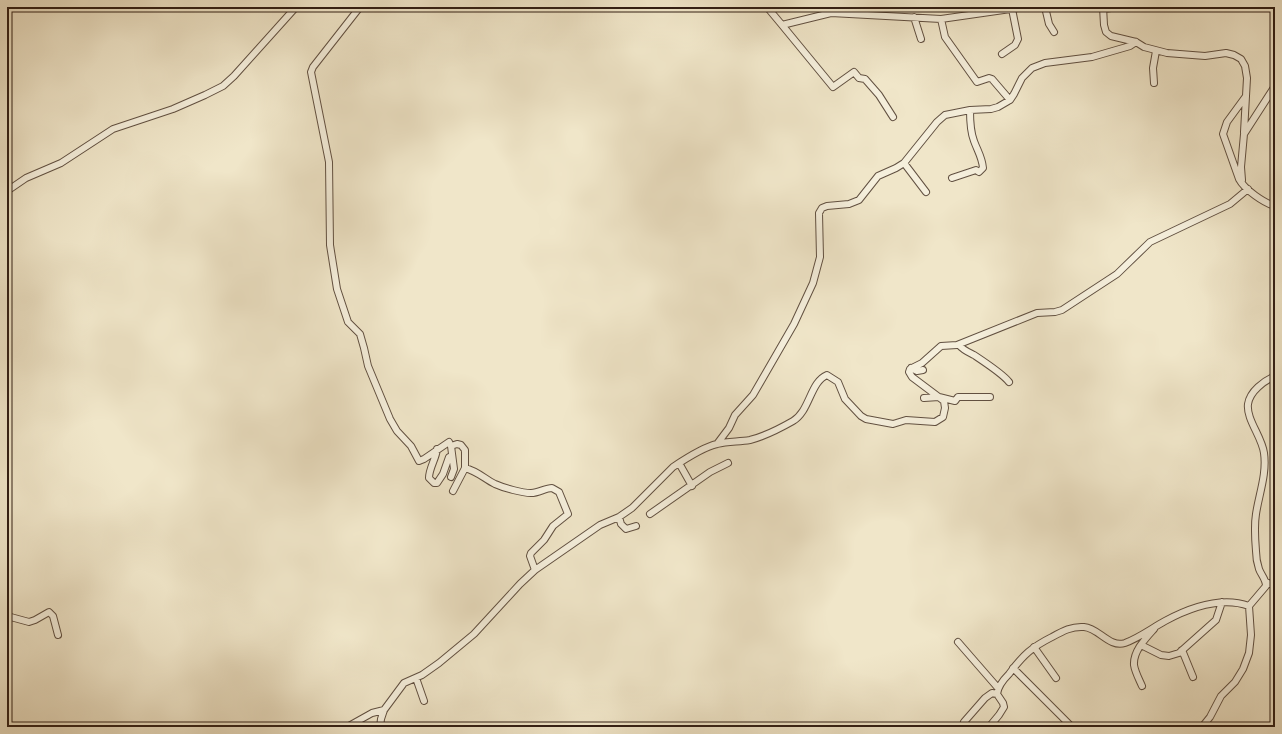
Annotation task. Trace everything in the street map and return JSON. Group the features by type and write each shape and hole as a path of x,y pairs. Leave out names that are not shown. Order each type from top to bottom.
{"street":[{"path":"7,191 26,178 61,162 112,129 174,109 223,86 234,76 296,7"},
{"path":"360,7 311,72 329,162 330,240 337,289 348,322 360,334 368,366 396,431 411,446 419,461 449,442 451,446 454,469 451,477"},
{"path":"767,7 833,87 854,72 859,78 865,78 874,88 892,117"},
{"path":"782,25 831,13 940,19 1025,7"},
{"path":"1045,7 1049,24 1054,32"},
{"path":"1119,7 1103,8 1104,25 1107,34 1110,36 1136,42 1144,47 1156,51 1183,55 1205,56 1226,52 1241,59 1245,66 1247,78 1241,167 1242,186"},
{"path":"1002,54 1015,45 1018,40 1012,9"},
{"path":"914,17 921,39"},
{"path":"940,19 945,37 977,82 990,78 992,79 1010,100"},
{"path":"717,444 729,428 735,415 753,395 794,324 813,283 820,257 820,210 824,206 855,202 862,196 878,176 904,163 937,122 945,115 970,110 991,109 1010,100 1022,78 1032,68 1045,63 1092,57 1130,46 1136,42"},
{"path":"1154,83 1153,68 1156,51"},
{"path":"1244,134 1275,86"},
{"path":"1246,96 1227,122 1223,134 1242,186 1266,203 1275,206"},
{"path":"952,178 976,170 979,172 983,168 982,160 974,141 970,110"},
{"path":"904,163 926,192"},
{"path":"380,727 384,710 404,683 416,678 439,663 474,634 520,584 536,570 600,525 619,517 632,508 673,467 679,463 717,444 757,438 795,420 808,404 815,387 821,379 827,375 838,382 843,396 861,416 866,419 896,424 906,420 932,423 939,421 943,417 945,408 944,401 910,376 909,372 911,368 922,363 938,348 958,345 1037,313 1062,310 1118,274 1150,242 1230,204 1248,189"},
{"path":"958,345 963,350 975,356 1005,377 1009,382"},
{"path":"911,368 917,371 922,370"},
{"path":"1275,376 1262,383 1256,389 1248,404 1251,419 1264,452 1265,464 1256,515 1256,551 1259,569 1266,582 1275,586"},
{"path":"924,398 939,397 955,402 958,397 990,397"},
{"path":"451,446 458,444 463,446 465,450 465,468 453,491"},
{"path":"438,449 429,473 429,478 434,483 437,483 449,456 452,456"},
{"path":"679,463 692,486"},
{"path":"650,514 710,472 728,463"},
{"path":"465,468 474,470 504,487 532,493 550,488 556,489 568,514 553,526 544,540 531,553 530,556 536,570"},
{"path":"619,517 621,524 626,529 636,526"},
{"path":"1202,727 1210,717 1221,696 1235,682 1243,670 1251,635 1249,606 1266,586 1266,582"},
{"path":"970,727 964,722 968,716 985,698 997,691 1013,668 1026,653 1039,643 1072,627 1085,627 1094,630 1111,642 1119,644 1133,639 1180,613 1201,606 1222,602 1240,603 1249,606"},
{"path":"1141,645 1165,656 1175,654 1182,650 1216,620 1222,602"},
{"path":"7,616 28,622 35,620 49,612 53,616 58,635"},
{"path":"1142,686 1134,662 1141,645 1156,626"},
{"path":"958,642 997,691 1003,702 1004,707 989,727"},
{"path":"1034,647 1056,678"},
{"path":"1182,650 1193,677"},
{"path":"1013,668 1072,727"},
{"path":"416,678 424,701"},
{"path":"347,727 372,713 384,710"}]}
